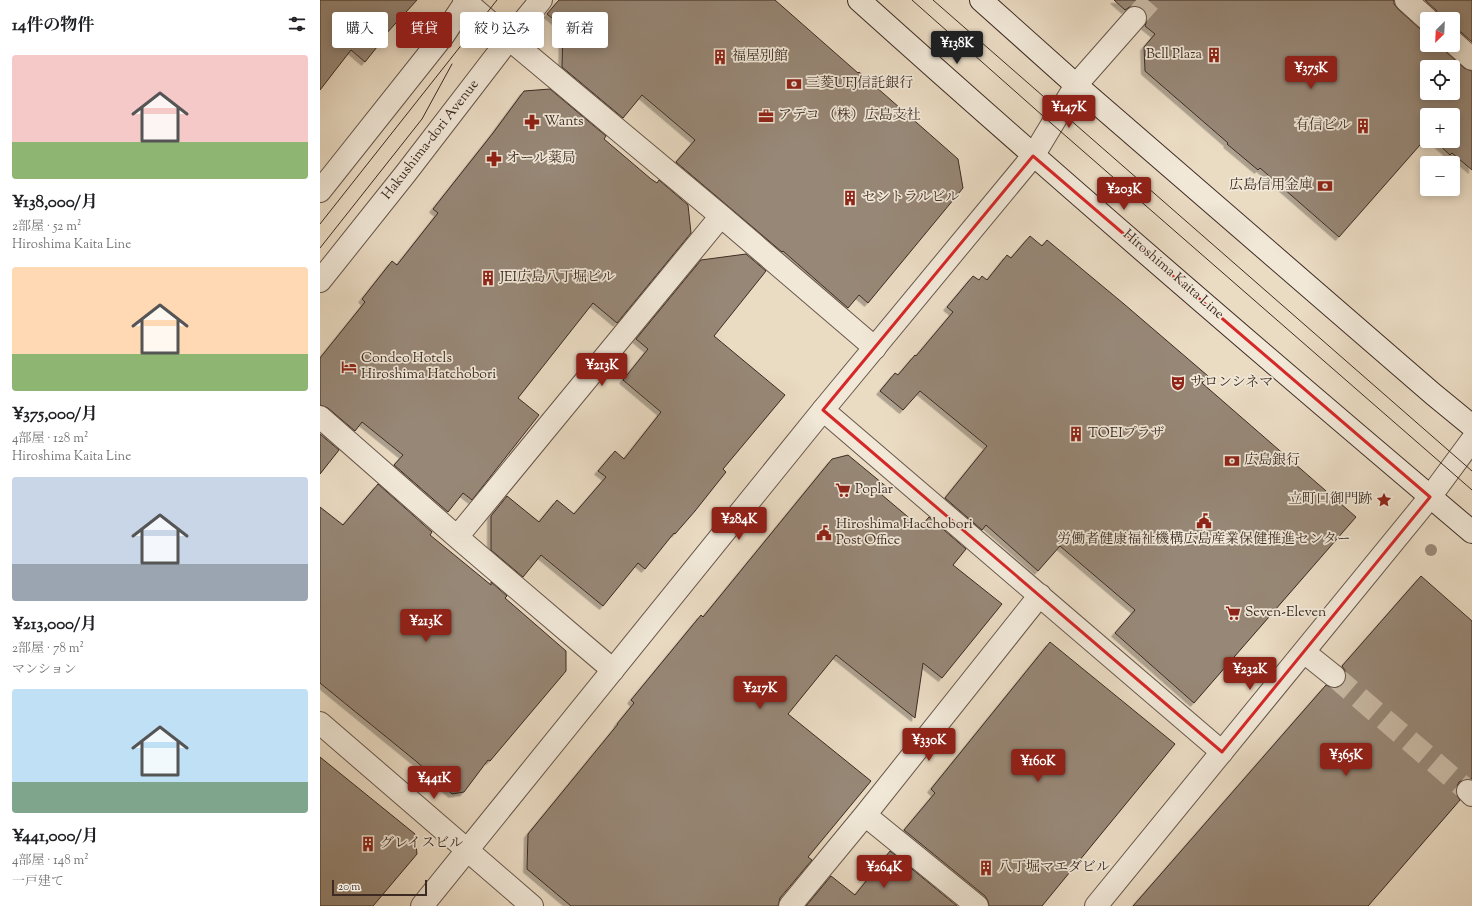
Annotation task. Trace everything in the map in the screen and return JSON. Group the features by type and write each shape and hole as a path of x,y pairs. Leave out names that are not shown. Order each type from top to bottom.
{"street":[{"name":"Hakushima-dori Avenue","path":"531,12 541,0"},
{"name":"Hiroshima Kaita Line","path":"859,0 1033,156 1381,456 1472,532"},
{"path":"981,0 1076,85 1472,426"},
{"path":"1406,0 1420,13"},
{"path":"320,191 443,36 466,1 478,12"},
{"path":"422,906 823,410 1033,156 1076,85 1135,18"},
{"name":"Hakushima-dori Avenue","path":"320,281 406,173 502,48"},
{"path":"520,48 721,216 875,348"},
{"path":"1460,48 1472,59"},
{"path":"457,537 721,216"},
{"path":"823,410 1222,752"},
{"path":"320,417 457,537 613,670"},
{"path":"1096,906 1430,497 1472,440"},
{"path":"790,906 865,815 1040,595"},
{"path":"1304,652 1334,676"},
{"path":"320,723 532,906"},
{"path":"865,815 977,906"}],"highlighted area":[{"path":"1033,156 1430,497 1222,752 823,410"}],"building":[{"path":"320,0 417,0 406,12 396,12 396,23 388,32 388,12 332,12 332,48 376,48 365,62 351,50 320,90"},
{"path":"559,0 775,0 958,159 963,188 868,303 859,295 848,308 783,251 782,252 676,162 695,140 642,95 623,118 562,67 562,48 608,48 608,12 552,12 552,18 547,14"},
{"path":"1114,0 1394,0 1394,4 1398,9 1420,28 1420,52 1446,52 1455,60 1420,60 1420,100 1460,100 1460,64 1464,68 1472,71 1472,170 1460,160 1460,156 1456,156 1452,153 1450,155 1442,148 1460,148 1460,108 1420,108 1420,145 1339,237 1260,168 1258,170 1227,144 1228,143 1145,71 1144,47 1155,34 1145,26 1147,14 1143,8 1131,6 1125,10"},
{"path":"1425,0 1472,0 1472,42 1460,32 1460,12 1437,12"},
{"path":"550,89 606,136 604,139 651,179 657,183 659,180 688,205 691,233 617,323 593,303 518,398 539,415 472,500 463,493 448,512 394,465 403,455 362,422 355,431 328,408 320,405 320,358 365,302 362,299 392,261 397,265 438,213 433,209 524,91"},
{"path":"1030,236 1042,246 1047,240 1208,376 1202,383 1356,517 1194,703 1115,633 1135,610 1060,546 1038,571 986,525 982,530 945,498 987,446 920,391 903,410 880,391 895,373 898,375 915,355 916,356 953,312 947,307 973,276 979,280 982,276 987,280 1007,255 1011,258"},
{"path":"746,254 766,271 714,336 785,395 723,469 726,472 695,511 675,534 674,533 645,569 638,563 603,606 541,555 523,577 491,550 491,516 507,496 539,522 557,500 574,514 606,477 598,471 615,451 624,459 661,412 623,380 648,349 636,339 701,260"},
{"path":"320,434 339,450 320,474"},
{"path":"848,455 888,488 882,495 920,527 929,517 966,549 953,565 1002,604 942,678 923,663 915,718 836,655 788,714 871,781 808,857 812,860 780,898 778,906 571,906 527,869 528,834 618,724 634,703 631,700 701,615 703,617 832,459"},
{"path":"378,484 432,532 430,535 491,585 491,582 507,596 505,598 566,651 566,671 490,761 488,760 464,792 452,794 417,762 320,683 320,507 343,525"},
{"path":"1421,576 1472,621 1472,779 1465,779 1459,782 1456,788 1456,794 1460,800 1368,906 1133,906 1326,685 1333,688 1338,688 1343,684 1346,677 1346,672 1342,666"},
{"path":"1050,642 1175,744 1042,906 989,906 985,896 904,830 935,793 931,789"},
{"name":"グレイスビル","path":"320,757 415,834 417,854 373,906 320,906"},
{"path":"890,851 957,906 806,906 831,876 855,895"}],"tunnel":[{"path":"1135,18 1151,0"},
{"path":"1334,676 1468,791"}],"tram line":[{"path":"320,224 497,0"},
{"path":"912,0 1472,490"},
{"path":"933,0 1472,471"},
{"path":"320,248 422,119 452,64"}],"place":[{"name":"Bell Plaza","path":"1214,55"},
{"name":"福屋別館","path":"720,57"},
{"name":"三菱UFJ信託銀行","path":"794,84"},
{"name":"アデコ （株）広島支社","path":"766,116"},
{"name":"Wants","path":"532,122"},
{"name":"有信ビル","path":"1363,126"},
{"name":"オール薬局","path":"494,159"},
{"name":"広島信用金庫","path":"1325,186"},
{"name":"セントラルビル","path":"850,198"},
{"name":"JEI広島八丁堀ビル","path":"488,278"},
{"name":"Condeo Hotels Hiroshima Hatchobori","path":"349,367"},
{"name":"サロンシネマ","path":"1178,383"},
{"name":"TOEIプラザ","path":"1076,434"},
{"name":"広島銀行","path":"1232,461"},
{"name":"Poplar","path":"843,490"},
{"name":"立町口御門跡","path":"1384,500"},
{"name":"労働者健康福祉機構広島産業保健推進センター","path":"1204,521"},
{"name":"Hiroshima Hacchobori Post Office","path":"824,533"},
{"name":"Seven-Eleven","path":"1233,613"},
{"name":"グレイスビル","path":"368,844"},
{"name":"八丁堀マエダビル","path":"986,868"}]}
